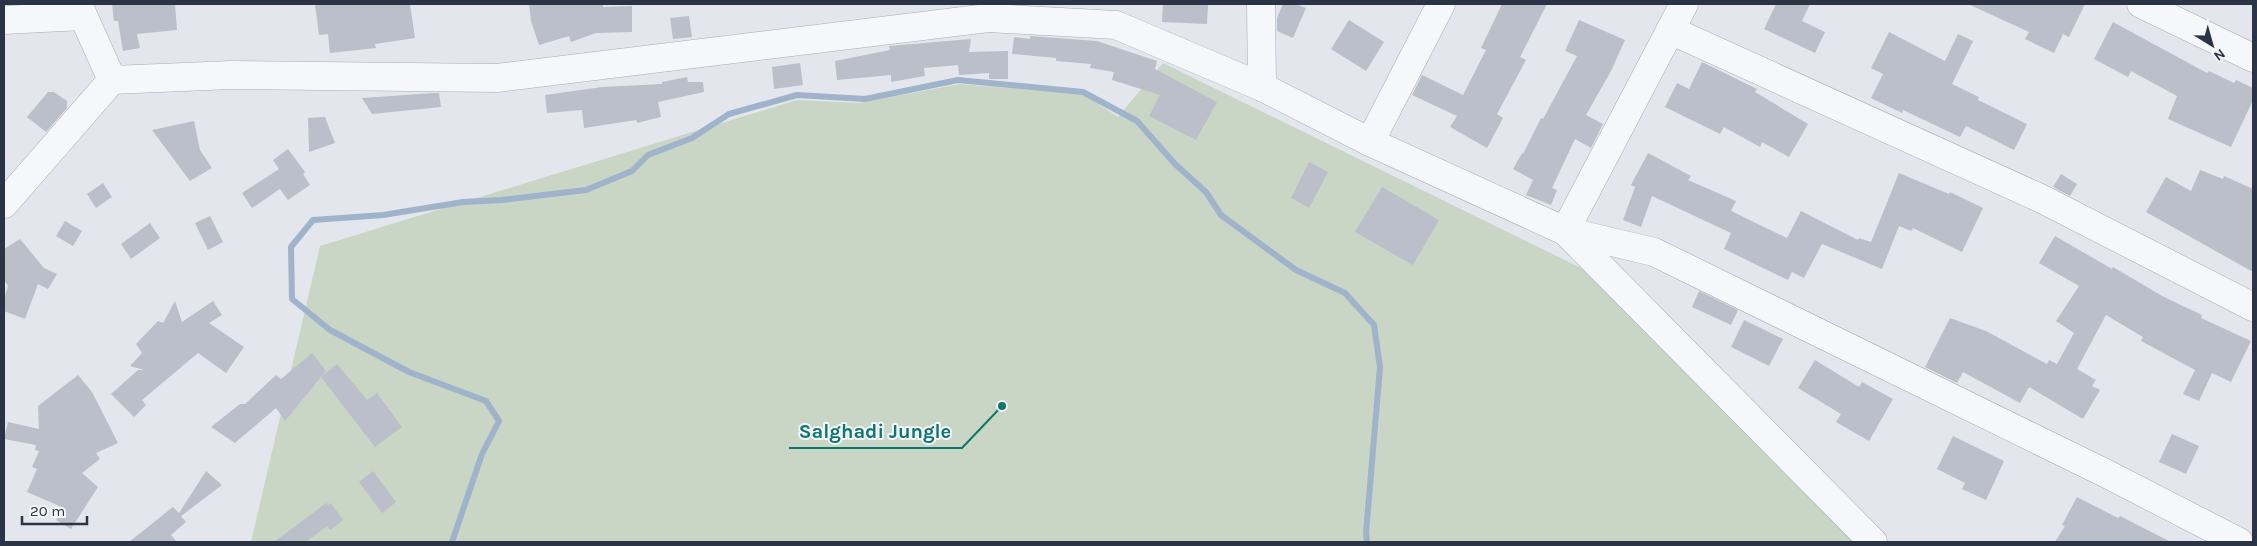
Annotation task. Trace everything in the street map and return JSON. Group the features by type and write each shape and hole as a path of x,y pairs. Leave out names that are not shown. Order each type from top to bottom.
{"street":[{"path":"1261,4 1262,86"},
{"path":"1370,142 1441,4"},
{"path":"1565,231 1684,4"},
{"path":"2141,4 2253,58"},
{"path":"4,20 80,10 112,80"},
{"path":"4,204 112,80 231,75 497,78 988,18 1116,25 1262,86 1370,142 1565,231 1654,252 2107,474 2240,542"},
{"path":"1670,30 2040,198 2253,307"},
{"path":"1565,231 1874,542"}],"green space":[{"path":"1163,63 1587,271 1857,542 251,542 320,246 797,100 859,103 960,84 1083,94 1118,117"}],"building":[{"path":"112,4 175,4 177,30 137,34 140,48 123,51 118,21 114,21"},
{"path":"315,4 410,4 415,38 375,44 376,48 330,53 328,34 319,35"},
{"path":"529,4 603,4 603,7 632,6 632,32 596,33 571,42 569,36 539,45 531,21"},
{"path":"1163,4 1208,4 1207,24 1162,22"},
{"path":"1283,4 1295,4 1306,8 1293,38 1277,31 1277,18"},
{"path":"1502,4 1547,4 1520,57 1526,60 1497,114 1503,118 1487,148 1450,127 1457,116 1412,95 1422,75 1463,95 1486,50 1481,48"},
{"path":"1776,4 1810,4 1802,21 1825,32 1815,53 1764,29"},
{"path":"1968,4 2085,4 2069,37 2063,34 2054,53 2025,39 2029,32"},
{"path":"689,16 692,37 673,39 670,18"},
{"path":"1349,20 1384,42 1366,71 1331,49"},
{"path":"1579,20 1625,40 1611,71 1586,115 1603,124 1591,148 1575,139 1552,188 1557,190 1551,205 1526,195 1533,180 1513,169 1577,56 1565,51"},
{"path":"2113,22 2207,73 2209,71 2234,83 2236,80 2253,88 2253,100 2231,147 2168,119 2177,96 2131,71 2128,77 2094,59"},
{"path":"1889,32 1945,61 1958,34 1973,41 1952,84 1979,97 1978,100 2027,124 2014,150 1966,126 1960,137 1903,110 1902,113 1871,98 1883,74 1871,68"},
{"path":"1030,36 1097,41 1157,61 1155,69 1217,102 1196,140 1149,116 1160,95 1112,80 1114,72 1090,68 1091,64 1056,61 1056,58 1012,54 1014,37 1030,39"},
{"path":"971,39 969,52 1008,51 1008,79 989,79 989,73 959,75 958,65 924,68 925,76 891,82 891,75 837,80 835,61 890,50 889,46"},
{"path":"1702,62 1757,89 1755,92 1808,124 1789,157 1762,142 1760,147 1724,127 1720,134 1665,107 1677,83 1689,89"},
{"path":"800,63 803,85 774,89 772,67"},
{"path":"687,77 688,82 703,82 704,92 658,102 661,117 637,123 636,120 584,128 582,110 547,113 545,95 602,87 662,84 662,82"},
{"path":"48,92 54,92 67,101 67,108 46,132 27,117"},
{"path":"439,93 441,107 372,114 362,98"},
{"path":"325,117 335,143 309,152 308,118"},
{"path":"194,121 200,150 212,168 190,181 152,130"},
{"path":"288,149 305,172 303,174 310,185 288,200 280,189 252,208 242,193 279,169 273,160"},
{"path":"1648,153 1691,176 1688,180 1736,201 1731,211 1787,238 1801,211 1858,240 1859,238 1871,242 1899,173 1949,194 1950,192 1983,208 1962,252 1913,228 1911,231 1899,226 1882,269 1822,244 1804,278 1792,272 1788,280 1724,249 1731,233 1652,196 1641,227 1623,220 1635,187 1631,185"},
{"path":"1309,162 1328,172 1309,208 1291,198"},
{"path":"2200,170 2223,179 2224,176 2253,189 2253,272 2146,212 2166,177 2191,191"},
{"path":"2061,174 2077,184 2070,196 2053,187"},
{"path":"103,183 112,197 96,208 87,194"},
{"path":"1382,187 1439,220 1413,265 1355,232"},
{"path":"210,216 223,242 208,250 195,223"},
{"path":"65,221 82,231 73,246 56,236"},
{"path":"150,223 160,238 131,259 121,244"},
{"path":"2055,236 2164,297 2202,315 2201,318 2251,341 2231,382 2212,373 2199,401 2183,394 2195,370 2141,341 2143,337 2106,315 2077,369 2096,380 2092,386 2100,390 2083,419 2029,387 2020,403 1963,372 1957,383 1925,367 1950,318 1986,331 2047,364 2049,360 2057,364 2074,333 2056,321 2079,286 2039,263"},
{"path":"20,239 44,268 57,274 48,289 38,284 25,319 4,311 4,299 8,286 4,280 4,249"},
{"path":"1699,291 1738,310 1731,325 1692,307"},
{"path":"175,301 182,322 213,301 222,315 209,323 244,347 226,373 198,353 142,400 146,405 134,417 111,394 138,370 144,370 130,366 142,353 136,344 158,321 163,323"},
{"path":"1744,320 1783,339 1769,366 1731,347"},
{"path":"312,353 326,371 285,421 276,408 235,443 211,427 240,404 245,404 276,375 281,379"},
{"path":"1815,360 1859,387 1862,382 1893,399 1869,441 1836,422 1841,414 1798,388"},
{"path":"337,364 367,400 377,393 402,427 375,447 321,377"},
{"path":"78,375 92,392 118,443 96,453 100,459 82,473 98,487 71,529 56,520 64,508 27,492 37,469 32,467 39,451 35,450 36,445 4,439 8,422 39,429 38,406"},
{"path":"2172,434 2199,446 2186,474 2159,462"},
{"path":"1953,436 2004,461 1986,500 1962,489 1965,483 1937,469"},
{"path":"206,471 222,485 181,516 186,522 171,535 177,542 129,542 173,507 179,513"},
{"path":"373,471 396,502 382,513 359,482"},
{"path":"2077,497 2171,542 2055,542 2065,526 2062,525"},
{"path":"326,503 328,505 331,503 343,520 330,530 327,526 306,542 274,542"}],"waterway":[{"path":"452,542 482,454 499,421 486,401 409,372 330,330 292,299 291,247 313,220 383,215 463,202 502,200 586,190 632,171 648,155 692,138 729,114 797,95 865,99 958,80 1083,92 1137,121 1175,164 1206,192 1221,215 1296,270 1345,293 1374,325 1380,367 1366,533 1367,542"}],"place":[{"name":"Salghadi Jungle","path":"1002,406"}]}
